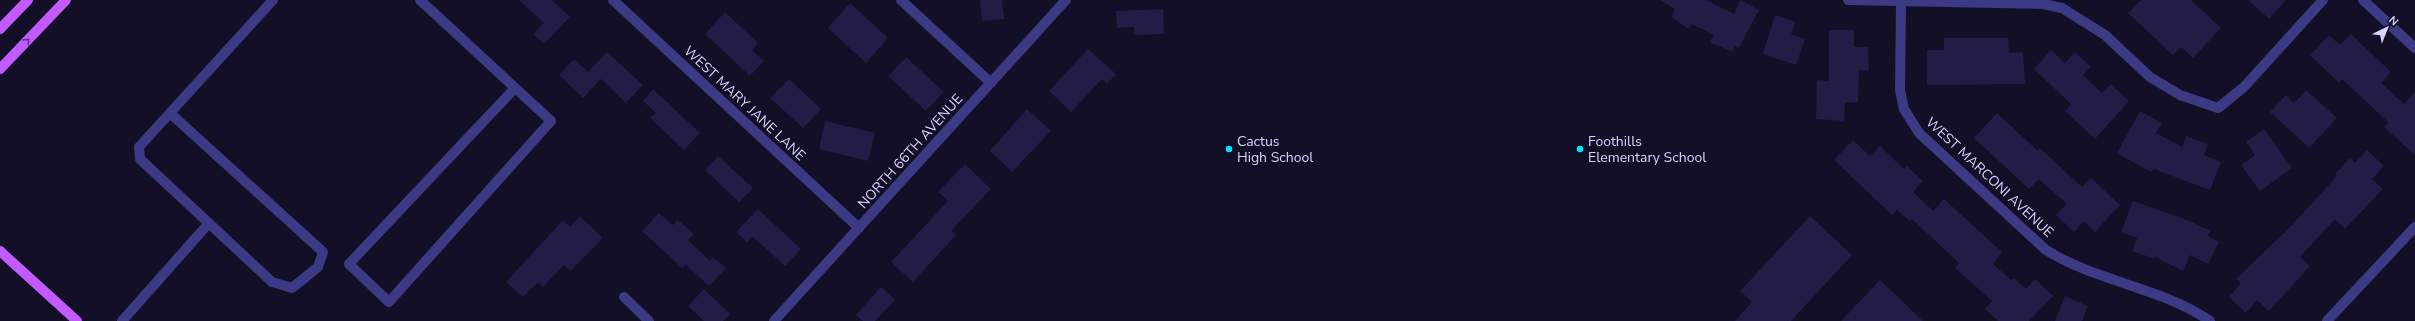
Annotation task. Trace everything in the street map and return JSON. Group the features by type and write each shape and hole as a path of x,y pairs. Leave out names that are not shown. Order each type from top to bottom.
{"main road":[{"path":"0,30 28,0"},
{"path":"0,69 66,0"},
{"path":"0,251 77,321"}],"street":[{"path":"170,113 323,252 318,267 292,288 272,282 140,159 139,147 170,113 274,0"},
{"path":"420,0 551,121 388,302 349,264 515,88"},
{"name":"WEST MARY JANE LANE","path":"613,0 859,228"},
{"path":"901,0 991,83"},
{"name":"NORTH 66TH AVENUE","path":"774,321 1066,0"},
{"path":"1848,0 2043,4 2062,8 2105,35 2150,77 2180,95 2218,108 2244,87 2323,0"},
{"path":"2363,0 2415,48"},
{"name":"WEST MARCONI AVENUE","path":"1900,2 1900,90 1904,109 1919,133 2046,250 2062,260 2085,270 2170,299 2210,321"},
{"path":"122,321 209,224"},
{"path":"2326,321 2415,227"},
{"path":"624,297 649,321"}],"building":[{"path":"519,0 552,0 570,17 544,44 533,34 544,23"},
{"path":"980,0 1002,0 1004,19 982,21"},
{"path":"1660,0 1706,0 1734,14 1740,0 1759,10 1739,48 1735,46 1732,52 1710,42 1714,35 1692,24 1689,29 1671,17 1675,9"},
{"path":"2141,0 2191,0 2221,28 2193,58 2181,47 2173,55 2128,13"},
{"path":"2248,0 2286,0 2269,19"},
{"path":"850,3 888,38 866,63 828,28"},
{"path":"1163,9 1164,34 1134,35 1134,27 1117,28 1116,11"},
{"path":"725,12 758,43 752,50 764,61 750,76 705,34"},
{"path":"1775,15 1796,22 1791,34 1805,39 1796,65 1763,54"},
{"path":"1829,30 1854,30 1854,47 1868,47 1869,70 1859,70 1858,103 1845,102 1844,121 1816,119 1817,80 1829,81"},
{"path":"2351,34 2391,72 2381,83 2404,104 2415,92 2415,155 2384,127 2388,122 2342,79 2339,83 2310,55 2329,35 2340,45"},
{"path":"1944,38 2008,38 2009,53 2023,52 2025,84 1927,85 1927,50 1944,50"},
{"path":"1088,49 1116,74 1107,84 1102,79 1071,112 1049,91"},
{"path":"2051,50 2065,63 2075,52 2091,67 2083,75 2102,93 2111,84 2129,101 2095,139 2065,111 2071,104 2034,69"},
{"path":"607,52 643,85 626,103 601,79 583,98 559,75 574,59 588,72"},
{"path":"906,57 944,92 926,111 888,76"},
{"path":"789,79 821,109 803,128 770,98"},
{"path":"653,89 700,133 684,150 650,118 656,113 643,101"},
{"path":"2306,90 2337,118 2309,148 2270,112 2286,95 2294,103"},
{"path":"1027,109 1051,131 1012,172 990,151"},
{"path":"2140,111 2162,123 2156,133 2182,147 2186,136 2208,144 2204,155 2221,162 2210,190 2154,169 2151,172 2117,153"},
{"path":"1997,113 2038,151 2040,148 2082,187 2091,178 2120,205 2095,232 2084,221 2074,232 2056,215 2067,204 2039,179 2029,189 1974,138"},
{"path":"825,121 875,133 868,161 819,149"},
{"path":"2264,129 2292,168 2260,191 2241,165 2255,155 2246,142"},
{"path":"1853,140 1870,156 1880,146 1904,169 1907,166 1923,181 1913,192 1933,211 1944,199 2002,252 1993,264 2011,280 2014,278 2026,289 2035,279 2053,296 2029,321 1998,321 1985,309 1992,301 1955,268 1959,263 1912,219 1910,221 1897,210 1892,215 1834,160"},
{"path":"2367,150 2384,166 2372,179 2383,189 2345,229 2335,219 2300,257 2310,266 2269,311 2257,300 2246,313 2229,297 2241,283 2236,279 2291,226 2337,176 2335,174 2350,158 2355,163"},
{"path":"718,156 753,188 739,202 705,170"},
{"path":"965,164 991,189 951,231 956,235 913,282 891,262 948,201 938,192"},
{"path":"2133,201 2185,219 2210,231 2208,236 2219,242 2208,264 2190,255 2183,271 2155,257 2155,259 2132,251 2137,238 2121,232"},
{"path":"758,209 801,249 785,266 752,236 747,242 736,232"},
{"path":"659,213 673,225 678,220 694,234 688,240 710,261 713,257 726,268 709,286 686,265 682,268 642,231"},
{"path":"580,216 603,238 570,271 564,265 543,287 538,282 523,297 506,282 563,220 570,227"},
{"path":"1810,216 1852,255 1791,321 1735,321 1752,302 1740,291"},
{"path":"1880,280 1923,321 1841,321"},
{"path":"881,287 895,300 875,321 863,321 856,315"},
{"path":"704,289 730,314 723,321 704,321 688,306"},
{"path":"2065,296 2088,306 2082,321 2055,321"}],"place":[{"name":"Cactus High School","path":"1229,149"},
{"name":"Foothills Elementary School","path":"1580,149"}]}
